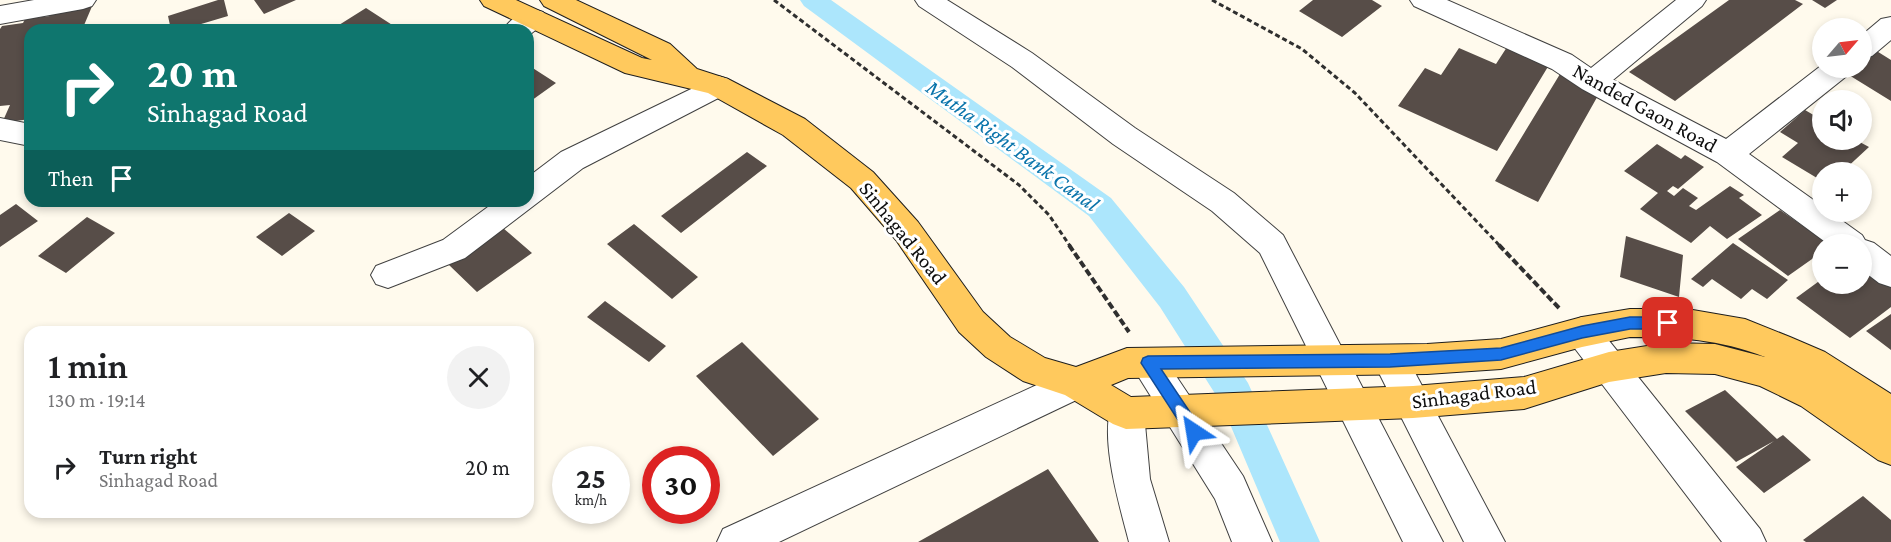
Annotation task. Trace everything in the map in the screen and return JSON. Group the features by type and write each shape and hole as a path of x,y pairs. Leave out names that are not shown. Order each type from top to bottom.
{"main road":[{"name":"Sinhagad Road","path":"493,0 525,24"},
{"name":"Sinhagad Road","path":"553,0 660,51 703,81 794,127 862,180 908,231 971,322 998,347 1035,370 1076,383 1125,413 1413,402 1524,393 1609,367 1665,358 1715,359 1767,374 1814,395 1891,448"},
{"name":"Sinhagad Road","path":"534,27 635,66 703,81"},
{"name":"Sinhagad Road","path":"1076,383 1127,363 1390,361 1501,354 1582,332 1630,323 1687,323 1745,334 1812,363 1891,414"}],"street":[{"path":"0,15 83,0"},
{"path":"928,0 1022,60 1124,136 1223,202 1272,244 1423,542"},
{"name":"Nanded Gaon Road","path":"1423,0 1460,6 1562,62 1592,82 1728,154 1837,234"},
{"path":"1592,82 1693,0"},
{"path":"1872,41 1891,26"},
{"path":"1728,154 1825,78"},
{"path":"534,189 572,160 703,81"},
{"path":"0,129 24,134"},
{"path":"388,275 454,249 511,207"},
{"path":"1872,260 1891,274"},
{"path":"1582,332 1746,542"},
{"path":"1390,361 1485,542"},
{"path":"1148,363 1230,489 1252,542"},
{"path":"737,542 1076,383"},
{"path":"1125,413 1131,479 1140,538"}],"path":[{"path":"774,0 1019,185 1049,214 1148,363"},
{"path":"1212,0 1302,49 1355,93 1582,332"}],"building":[{"path":"224,0 228,16 201,24 170,24 168,16"},
{"path":"254,0 296,0 264,14"},
{"path":"1313,0 1372,0 1382,6 1342,37 1299,11"},
{"path":"1729,0 1795,0 1803,4 1675,101 1629,72"},
{"path":"1812,0 1837,0 1825,8"},
{"path":"93,4 85,24 24,24 24,120 2,123 10,105 0,106 0,29 2,26 23,23 25,19 50,16 53,9"},
{"path":"366,8 391,24 341,24"},
{"path":"1507,47 1549,65 1497,151 1398,106 1425,68 1441,75 1459,48 1496,64"},
{"path":"1875,50 1891,60 1891,101 1854,78 1872,78 1872,52"},
{"path":"534,69 556,83 534,99"},
{"path":"1560,74 1600,92 1538,202 1495,181"},
{"path":"1805,110 1812,114 1812,150 1866,150 1853,162 1812,162 1812,175 1782,157 1798,143 1780,132"},
{"path":"1657,144 1681,159 1685,155 1704,167 1678,189 1673,186 1667,191 1674,196 1683,188 1698,198 1689,206 1696,210 1730,186 1744,195 1739,198 1762,215 1727,239 1710,226 1691,243 1640,209 1658,193 1624,171"},
{"path":"747,152 767,166 681,233 661,216"},
{"path":"16,204 38,221 0,247 0,215"},
{"path":"1780,210 1815,234 1812,234 1812,259 1788,276 1738,239"},
{"path":"289,213 315,231 282,256 256,237"},
{"path":"87,217 115,233 66,273 38,256"},
{"path":"634,224 698,277 672,299 607,244"},
{"path":"503,228 532,253 477,292 449,265"},
{"path":"1626,236 1683,255 1679,297 1620,277"},
{"path":"1733,243 1788,280 1767,299 1752,289 1741,299 1712,279 1703,287 1691,279"},
{"path":"1872,271 1891,285 1891,307 1850,338 1796,298 1812,286 1812,294 1872,294"},
{"path":"605,301 666,346 649,362 587,317"},
{"path":"1891,314 1891,350 1866,331"},
{"path":"742,342 819,419 773,456 696,376"},
{"path":"1725,390 1777,439 1783,435 1811,460 1764,493 1736,467 1774,441 1736,462 1685,411"},
{"path":"1048,469 1099,542 918,542"},
{"path":"1863,496 1891,520 1891,542 1806,542 1803,540"}],"waterway":[{"name":"Mutha Right Bank Canal","path":"813,0 1100,207 1172,297 1235,394 1300,542"}],"route":[{"path":"1194,432 1148,363 1390,361 1501,354 1582,332 1630,323 1668,323"}]}
